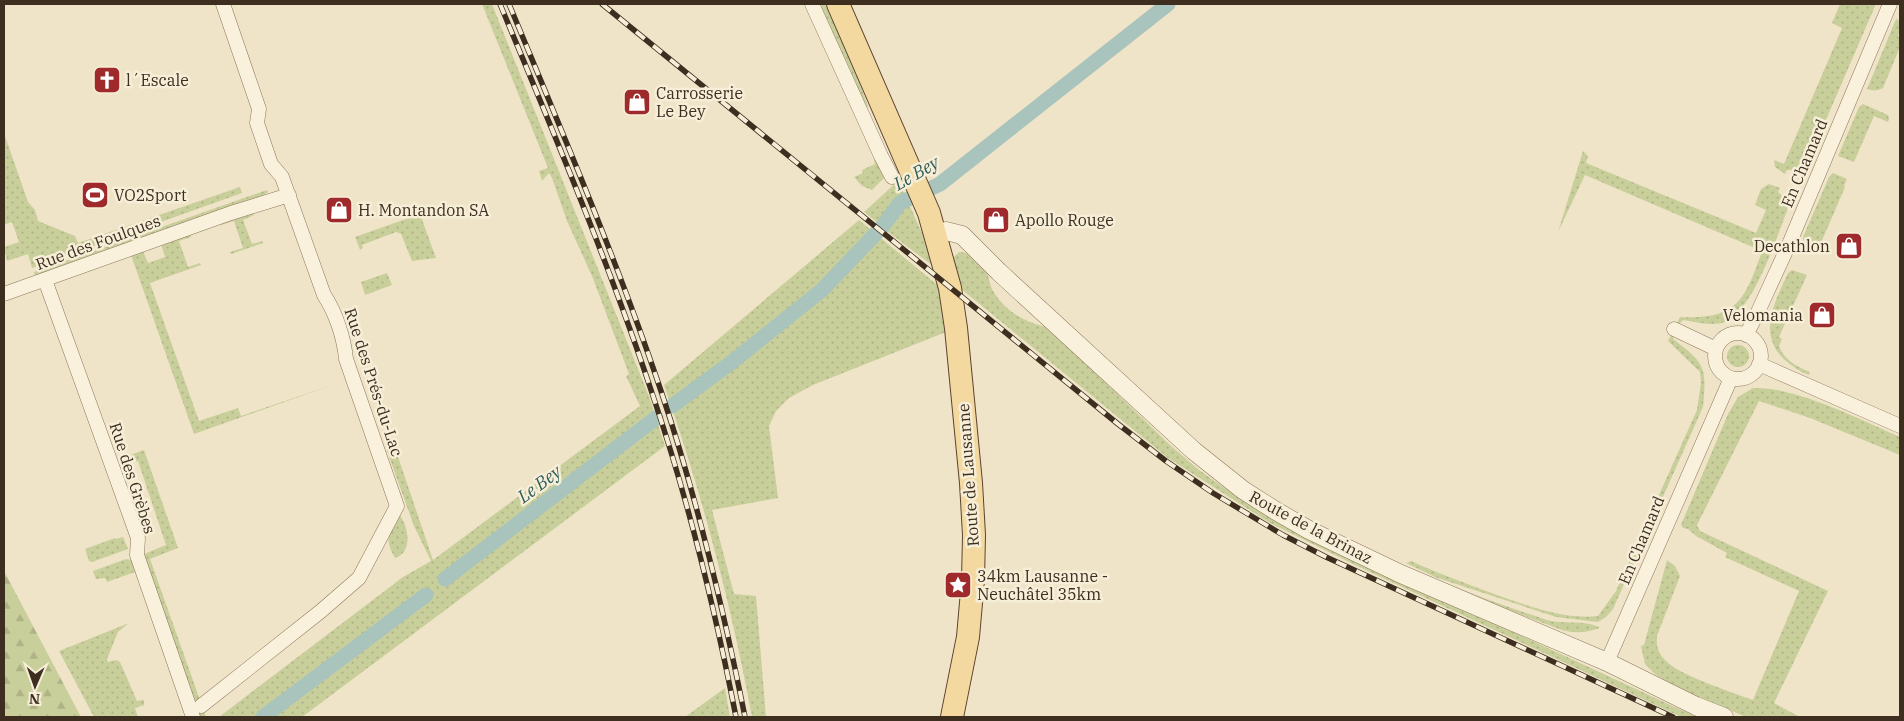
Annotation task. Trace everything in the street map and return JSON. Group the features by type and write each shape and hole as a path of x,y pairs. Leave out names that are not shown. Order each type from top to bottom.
{"main road":[{"name":"Route de Lausanne","path":"838,4 901,173 932,223 950,288 956,325 974,535 973,580 968,637 952,717"}],"street":[{"name":"Rue des Prés-du-Lac","path":"197,712 359,578 397,506 346,359 344,346 330,304 324,295 282,178 271,164 257,124 259,108 223,4"},
{"path":"812,4 880,156 901,173"},
{"name":"En Chamard","path":"1746,334 1790,242 1890,4"},
{"name":"Rue des Foulques","path":"4,294 204,222 288,195"},
{"name":"Route de la Brinaz","path":"932,223 946,231 962,234 999,272 1194,451 1243,490 1309,530 1401,574 1607,662 1696,706 1724,717"},
{"name":"Rue des Grèbes","path":"45,280 138,538 137,555 197,712"},
{"path":"1674,329 1716,349"},
{"path":"1731,334 1746,334 1757,343 1760,350 1759,364 1751,375 1738,379 1731,378 1719,369 1715,356 1716,349 1719,342 1731,334"},
{"path":"1759,364 1900,426"},
{"name":"En Chamard","path":"1607,662 1731,378"}],"green space":[{"path":"482,4 492,4 650,399 665,446 302,717 219,717 403,577 431,561 414,526 387,451 387,448 393,442 433,560 640,406 626,376 629,374 592,276 567,221 549,173 542,181 539,171 548,168"},
{"path":"820,4 825,4 854,68 868,106 866,109"},
{"path":"1840,4 1876,4 1806,166 1798,170 1787,170 1785,174 1775,167 1774,160 1784,164 1842,28 1832,23"},
{"path":"1896,19 1900,21 1898,36 1900,38 1900,47 1883,88 1879,90 1867,89"},
{"path":"1863,104 1888,115 1889,119 1888,122 1874,116 1854,162 1838,156 1859,107"},
{"path":"4,133 28,202 35,210 38,221 75,236 78,243 240,187 242,193 32,268 28,254 7,261 4,247 19,242 12,222 4,225"},
{"path":"1583,151 1588,156 1586,163 1756,233 1766,210 1755,205 1761,189 1769,184 1780,188 1778,192 1786,200 1787,205 1787,211 1764,270 1739,312 1729,320 1718,324 1683,320 1679,324 1673,339 1692,354 1698,361 1704,374 1703,407 1613,609 1598,622 1556,617 1435,577 1406,563 1411,561 1497,595 1547,611 1572,616 1598,616 1616,591 1697,410 1701,383 1700,372 1668,341 1680,317 1714,315 1736,304 1750,282 1762,251 1585,175 1558,232"},
{"path":"876,159 884,178 872,190 862,186 854,177 863,173 862,170 875,164 874,161"},
{"path":"1833,173 1847,179 1818,250 1804,244 1803,237 1829,177"},
{"path":"899,180 905,197 889,208 878,223 864,212"},
{"path":"267,190 268,192 263,196 35,276 34,272"},
{"path":"908,202 922,233 933,266 883,228 899,207"},
{"path":"253,213 254,215 243,220 252,244 262,241 263,243 231,254 230,252 243,248 234,221 221,224"},
{"path":"420,214 436,258 412,261 401,234 396,232 362,245 363,248 360,250 355,237"},
{"path":"859,220 952,297 946,332 813,385 789,398 776,411 769,426 778,498 712,510 734,594 756,596 766,717 752,717 735,633 703,508 664,385"},
{"path":"191,234 191,237 179,241 188,267 200,263 201,265 150,283 199,421 238,408 241,416 335,384 194,434 131,255 143,251 148,263 165,257 161,244"},
{"path":"959,252 971,255 982,263 992,289 1008,309 1023,319 1048,327 1170,445 1199,470 1236,496 1289,528 1679,709 1702,717 1681,717 1357,566 1270,523 1168,458 960,288 953,258"},
{"path":"1792,270 1807,275 1779,337 1782,339 1779,346 1788,359 1810,372 1809,375 1791,365 1777,351 1770,329 1771,318 1778,295 1788,273"},
{"path":"387,273 392,285 365,295 361,282"},
{"path":"1738,345 1746,348 1749,356 1746,364 1738,367 1730,364 1727,356 1730,348"},
{"path":"1753,388 1788,392 1808,398 1900,437 1900,455 1810,418 1759,401 1697,525 1700,531 1828,591 1774,703 1800,717 1746,717 1673,686 1656,675 1645,664 1641,646 1644,645 1667,560 1675,566 1680,576 1657,636 1659,652 1665,660 1682,672 1753,700 1799,591 1725,557 1727,553 1696,536 1681,525 1728,414 1738,397"},
{"path":"144,450 178,548 150,559 206,717 198,717 144,560 144,554 166,545 138,461 120,466 116,460"},
{"path":"399,514 405,526 408,539 405,550 395,558 389,546 389,536"},
{"path":"123,537 128,549 92,562 89,561 85,549"},
{"path":"1374,552 1459,589 1525,613 1547,620 1588,624 1600,628 1580,632 1559,629 1433,581"},
{"path":"126,559 132,560 144,590 143,593 135,572 107,582 105,578 96,579 93,571"},
{"path":"4,571 81,717 4,717"},
{"path":"129,623 118,632 107,659 108,662 116,660 120,662 137,701 144,700 144,705 135,708 138,717 94,717 59,651"},
{"path":"725,688 730,717 685,717"}],"waterway":[{"name":"Le Bey","path":"672,406 732,362 822,290 882,227 900,203 940,184 1168,4"},
{"name":"Le Bey","path":"445,579 656,418"},
{"name":"Le Bey","path":"263,717 426,595"}],"railway":[{"path":"500,4 600,249 667,438 700,556 736,717"},
{"path":"509,4 608,245 661,391 708,553 745,717"},
{"path":"602,4 1118,424 1166,461 1213,493 1283,535 1326,557 1673,717"}],"place":[{"name":"l´Escale","path":"107,80"},
{"name":"Carrosserie Le Bey","path":"637,102"},
{"name":"VO2Sport","path":"95,195"},
{"name":"H. Montandon SA","path":"339,210"},
{"name":"Apollo Rouge","path":"996,220"},
{"name":"Decathlon","path":"1849,246"},
{"name":"Velomania","path":"1822,315"},
{"name":"34km Lausanne - Neuchâtel 35km","path":"958,585"}]}
